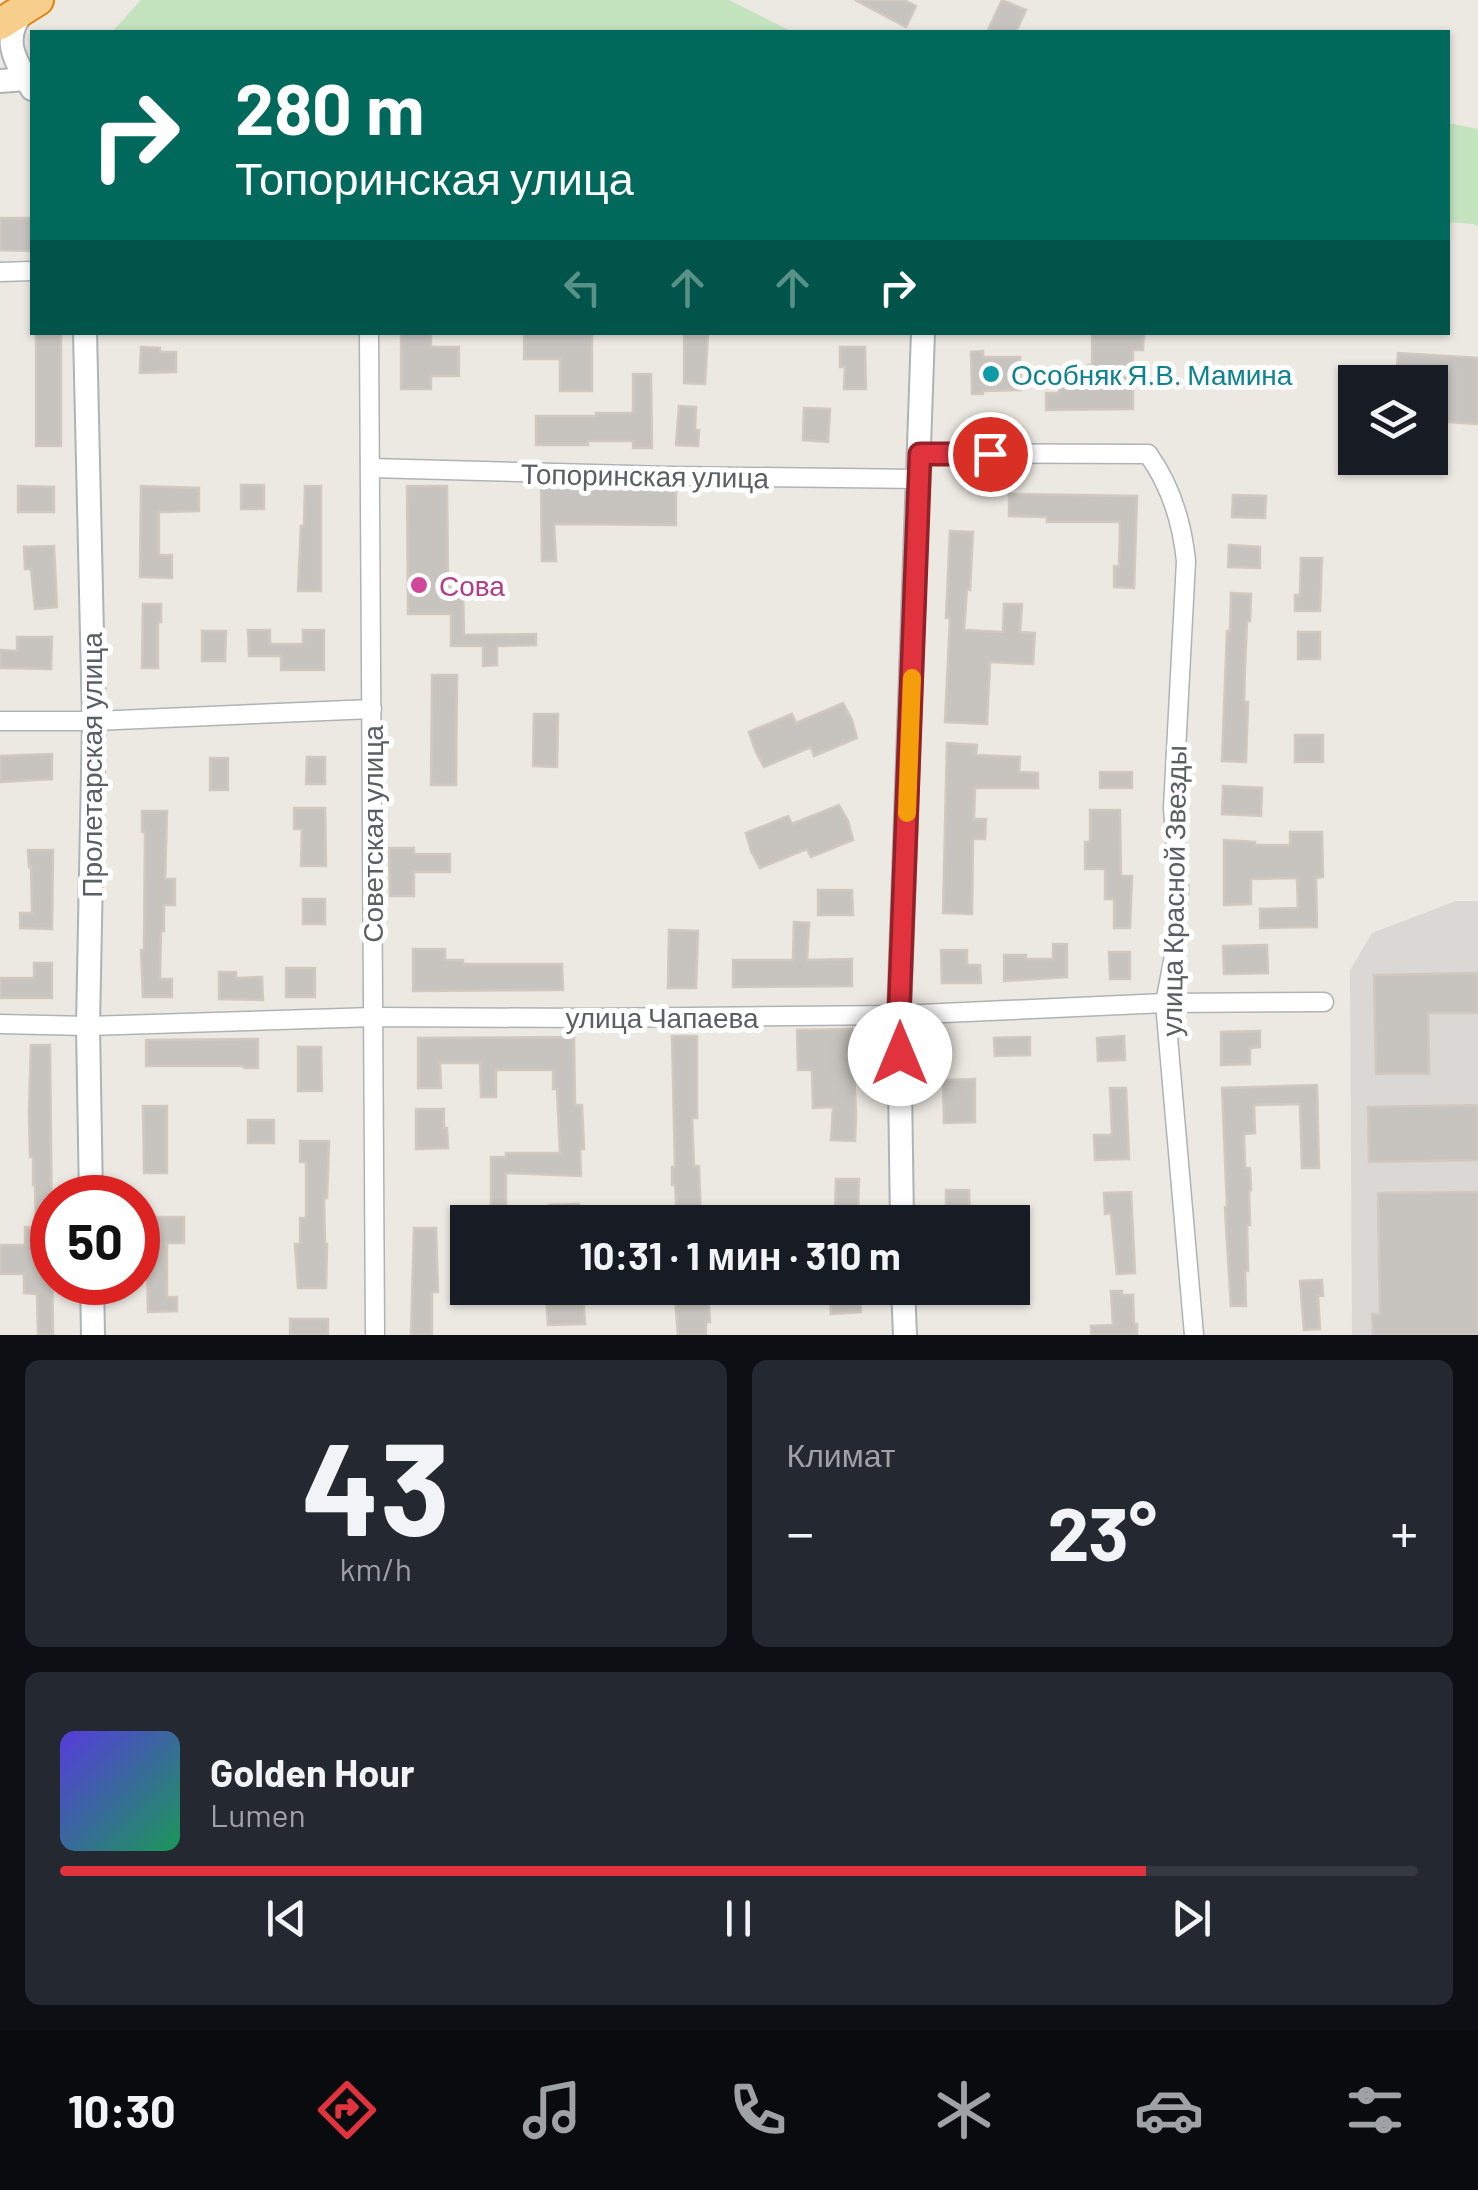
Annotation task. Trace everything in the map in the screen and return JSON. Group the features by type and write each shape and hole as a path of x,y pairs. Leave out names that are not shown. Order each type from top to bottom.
{"highway":[{"path":"0,24 33,4"}],"main road":[{"path":"30,84 14,56 10,35 16,20 33,4"},
{"path":"0,81 30,84"},
{"name":"Пролетарская улица","path":"85,335 94,721 88,1026 91,1175"},
{"path":"902,1205 899,1015 923,335"},
{"path":"92,1305 93,1335"},
{"path":"904,1305 906,1335"}],"street":[{"path":"0,272 30,271"},
{"name":"Советская улица","path":"370,335 375,1335"},
{"name":"улица Красной Звезды","path":"920,454 1148,454 1172,495 1184,536 1186,561 1173,808 1179,889 1165,1003 1194,1335"},
{"name":"Топоринская улица","path":"371,468 919,479"},
{"path":"0,720 94,721 372,708"},
{"name":"улица Чапаева","path":"0,1024 88,1026 374,1016 899,1015 1165,1003 1324,1002"}],"shaded area":[{"path":"1456,901 1478,901 1478,1335 1352,1335 1350,970 1372,933"}],"green space":[{"path":"141,0 729,0 789,30 114,30"},
{"path":"1450,123 1478,129 1478,226 1450,222"}],"building":[{"path":"855,0 904,0 916,6 906,27"},
{"path":"1002,0 1026,10 1017,30 988,30"},
{"path":"0,218 30,218 30,251 0,250"},
{"path":"36,335 61,335 61,446 36,446"},
{"path":"401,335 431,335 431,347 459,347 459,376 431,376 431,389 401,389"},
{"path":"524,335 592,335 592,391 560,391 560,359 524,359"},
{"path":"684,335 708,335 705,384 684,383"},
{"path":"1092,335 1144,335 1143,350 1133,350 1133,409 1046,410 1046,393 1059,393 1059,384 1088,385 1088,365 1092,365"},
{"path":"141,347 176,352 176,372 140,373"},
{"path":"840,347 865,347 866,389 844,389 845,367 840,367"},
{"path":"983,351 983,357 1020,357 1021,390 972,394 971,352"},
{"path":"1398,353 1478,358 1478,424 1448,422 1448,365 1397,365"},
{"path":"633,374 651,374 652,448 633,448 633,441 536,445 536,416 633,413"},
{"path":"679,406 696,407 698,446 676,445"},
{"path":"804,408 830,409 828,442 803,440"},
{"path":"241,485 264,485 264,509 241,509"},
{"path":"18,486 54,487 54,512 18,512"},
{"path":"141,486 199,488 199,511 159,512 159,555 172,555 172,578 140,577"},
{"path":"305,486 321,486 321,591 298,591"},
{"path":"407,486 447,486 448,587 463,588 464,635 536,634 536,645 497,646 497,665 483,666 483,646 451,646 451,614 408,614"},
{"path":"541,486 676,489 676,525 554,524 556,561 542,561"},
{"path":"1009,494 1137,496 1134,588 1114,587 1114,566 1119,567 1120,522 1047,522 1047,517 1009,516"},
{"path":"1233,495 1266,496 1265,518 1232,517"},
{"path":"950,531 973,532 964,630 1003,632 1004,604 1022,604 1020,632 1035,633 1033,664 990,662 987,724 945,722"},
{"path":"1229,545 1260,547 1260,568 1228,567"},
{"path":"54,546 57,607 35,609 31,569 25,569 24,547"},
{"path":"1301,558 1322,558 1320,611 1295,611 1295,595 1300,595"},
{"path":"1231,593 1251,594 1245,666 1246,762 1222,761"},
{"path":"143,604 161,604 158,668 142,668"},
{"path":"248,630 270,630 270,644 303,644 303,630 324,630 324,670 281,670 281,656 249,656"},
{"path":"202,631 226,631 225,661 202,661"},
{"path":"1298,632 1320,632 1320,659 1298,659"},
{"path":"17,637 52,637 51,669 0,668 0,650 17,651"},
{"path":"432,675 457,675 456,785 431,785"},
{"path":"843,703 857,738 814,756 811,747 764,767 749,732 792,714 796,723"},
{"path":"534,714 558,714 557,767 533,766"},
{"path":"1295,735 1323,735 1323,762 1295,762"},
{"path":"947,743 977,745 976,755 1020,757 1019,772 1038,773 1038,788 975,788 974,819 986,819 985,839 973,839 972,914 943,913"},
{"path":"52,754 52,779 0,782 0,756"},
{"path":"307,757 325,757 325,784 306,784"},
{"path":"210,758 228,758 228,790 210,790"},
{"path":"1100,772 1132,772 1132,788 1100,788"},
{"path":"1223,786 1262,788 1261,816 1222,814"},
{"path":"839,805 853,840 811,857 807,849 760,868 746,833 788,816 792,824"},
{"path":"294,808 325,808 326,866 301,866 302,829 294,829"},
{"path":"1090,810 1120,810 1121,876 1132,876 1130,928 1114,928 1114,899 1105,899 1105,869 1085,869"},
{"path":"142,811 167,811 165,879 175,879 175,905 164,905 160,979 172,979 172,997 143,997"},
{"path":"1290,832 1322,832 1323,877 1316,878 1317,927 1260,928 1260,909 1298,908 1297,878 1251,879 1251,904 1224,905 1224,840 1290,845"},
{"path":"389,848 414,848 414,854 450,854 450,872 414,872 414,896 390,896"},
{"path":"28,850 53,850 52,929 20,928 20,913 32,913"},
{"path":"818,890 852,890 853,915 818,915"},
{"path":"303,899 325,899 325,924 303,924"},
{"path":"794,922 809,923 807,960 852,959 852,986 733,987 733,960 793,960"},
{"path":"669,930 698,931 696,988 668,988"},
{"path":"1053,944 1067,944 1067,977 1004,981 1004,955 1053,959"},
{"path":"1267,945 1268,973 1224,974 1223,946"},
{"path":"413,949 445,949 445,960 463,960 463,964 562,964 563,990 413,991"},
{"path":"941,950 967,950 967,965 980,965 981,983 942,983"},
{"path":"1109,952 1130,952 1130,979 1110,979"},
{"path":"34,963 52,963 52,998 0,998 0,978 34,978"},
{"path":"286,968 315,968 315,997 286,997"},
{"path":"219,972 236,972 236,978 262,977 263,1000 219,999"},
{"path":"1478,973 1478,1013 1428,1013 1429,1074 1376,1074 1374,975"},
{"path":"852,1029 855,1141 831,1140 833,1107 813,1108 812,1070 798,1070 797,1030"},
{"path":"1260,1031 1260,1047 1250,1048 1250,1064 1221,1065 1221,1032"},
{"path":"672,1036 697,1036 697,1118 692,1118 700,1205 676,1205 672,1185"},
{"path":"1124,1036 1125,1060 1098,1061 1097,1038"},
{"path":"574,1037 575,1105 582,1105 581,1176 506,1173 506,1205 491,1205 491,1157 506,1157 506,1153 560,1153 553,1070 496,1070 496,1097 481,1097 480,1063 440,1063 441,1088 418,1088 418,1038"},
{"path":"1030,1037 1030,1055 995,1056 994,1038"},
{"path":"258,1039 258,1068 146,1066 146,1040"},
{"path":"31,1045 50,1045 51,1175 33,1175 29,1112"},
{"path":"298,1047 321,1047 322,1091 298,1091"},
{"path":"975,1079 975,1122 944,1123 943,1080"},
{"path":"1317,1085 1319,1168 1302,1168 1300,1104 1254,1105 1255,1133 1244,1134 1245,1168 1250,1168 1251,1190 1246,1306 1231,1306 1222,1088"},
{"path":"1110,1088 1126,1088 1129,1159 1095,1160 1094,1135 1112,1135"},
{"path":"1478,1105 1478,1160 1369,1162 1368,1107"},
{"path":"143,1106 167,1106 167,1173 144,1173"},
{"path":"416,1109 444,1109 448,1148 416,1149"},
{"path":"248,1120 274,1120 274,1143 248,1143"},
{"path":"300,1141 329,1141 324,1198 326,1288 298,1288 295,1244 300,1244 300,1218 306,1218 306,1162 300,1162"},
{"path":"836,1179 859,1179 858,1205 835,1205"},
{"path":"946,1190 969,1190 969,1205 946,1205"},
{"path":"1131,1192 1135,1273 1117,1274 1111,1213 1105,1214 1104,1193"},
{"path":"1478,1192 1478,1335 1373,1335 1372,1314 1380,1314 1378,1193"},
{"path":"160,1217 184,1217 184,1243 167,1243 167,1297 177,1297 177,1311 148,1312 148,1305 160,1305"},
{"path":"25,1227 30,1227 30,1293 24,1293 24,1274 0,1274 0,1245 25,1245"},
{"path":"414,1228 436,1228 438,1292 432,1292 432,1335 411,1335"},
{"path":"1322,1280 1323,1296 1318,1296 1320,1329 1304,1330 1300,1281"},
{"path":"1111,1291 1133,1295 1137,1335 1091,1335 1091,1326 1113,1325"},
{"path":"37,1305 53,1305 53,1335 38,1335"},
{"path":"547,1305 584,1305 585,1324 548,1325"},
{"path":"675,1305 709,1305 706,1335 678,1335"},
{"path":"830,1305 860,1305 861,1312 831,1314"},
{"path":"290,1319 328,1319 328,1335 290,1335"}],"slow traffic":[{"path":"907,813 912,678"}],"place":[{"name":"Особняк Я.В. Мамина","path":"991,374"},
{"name":"Сова","path":"419,585"}],"route":[{"path":"900,1054 920,454 990,454"}]}
